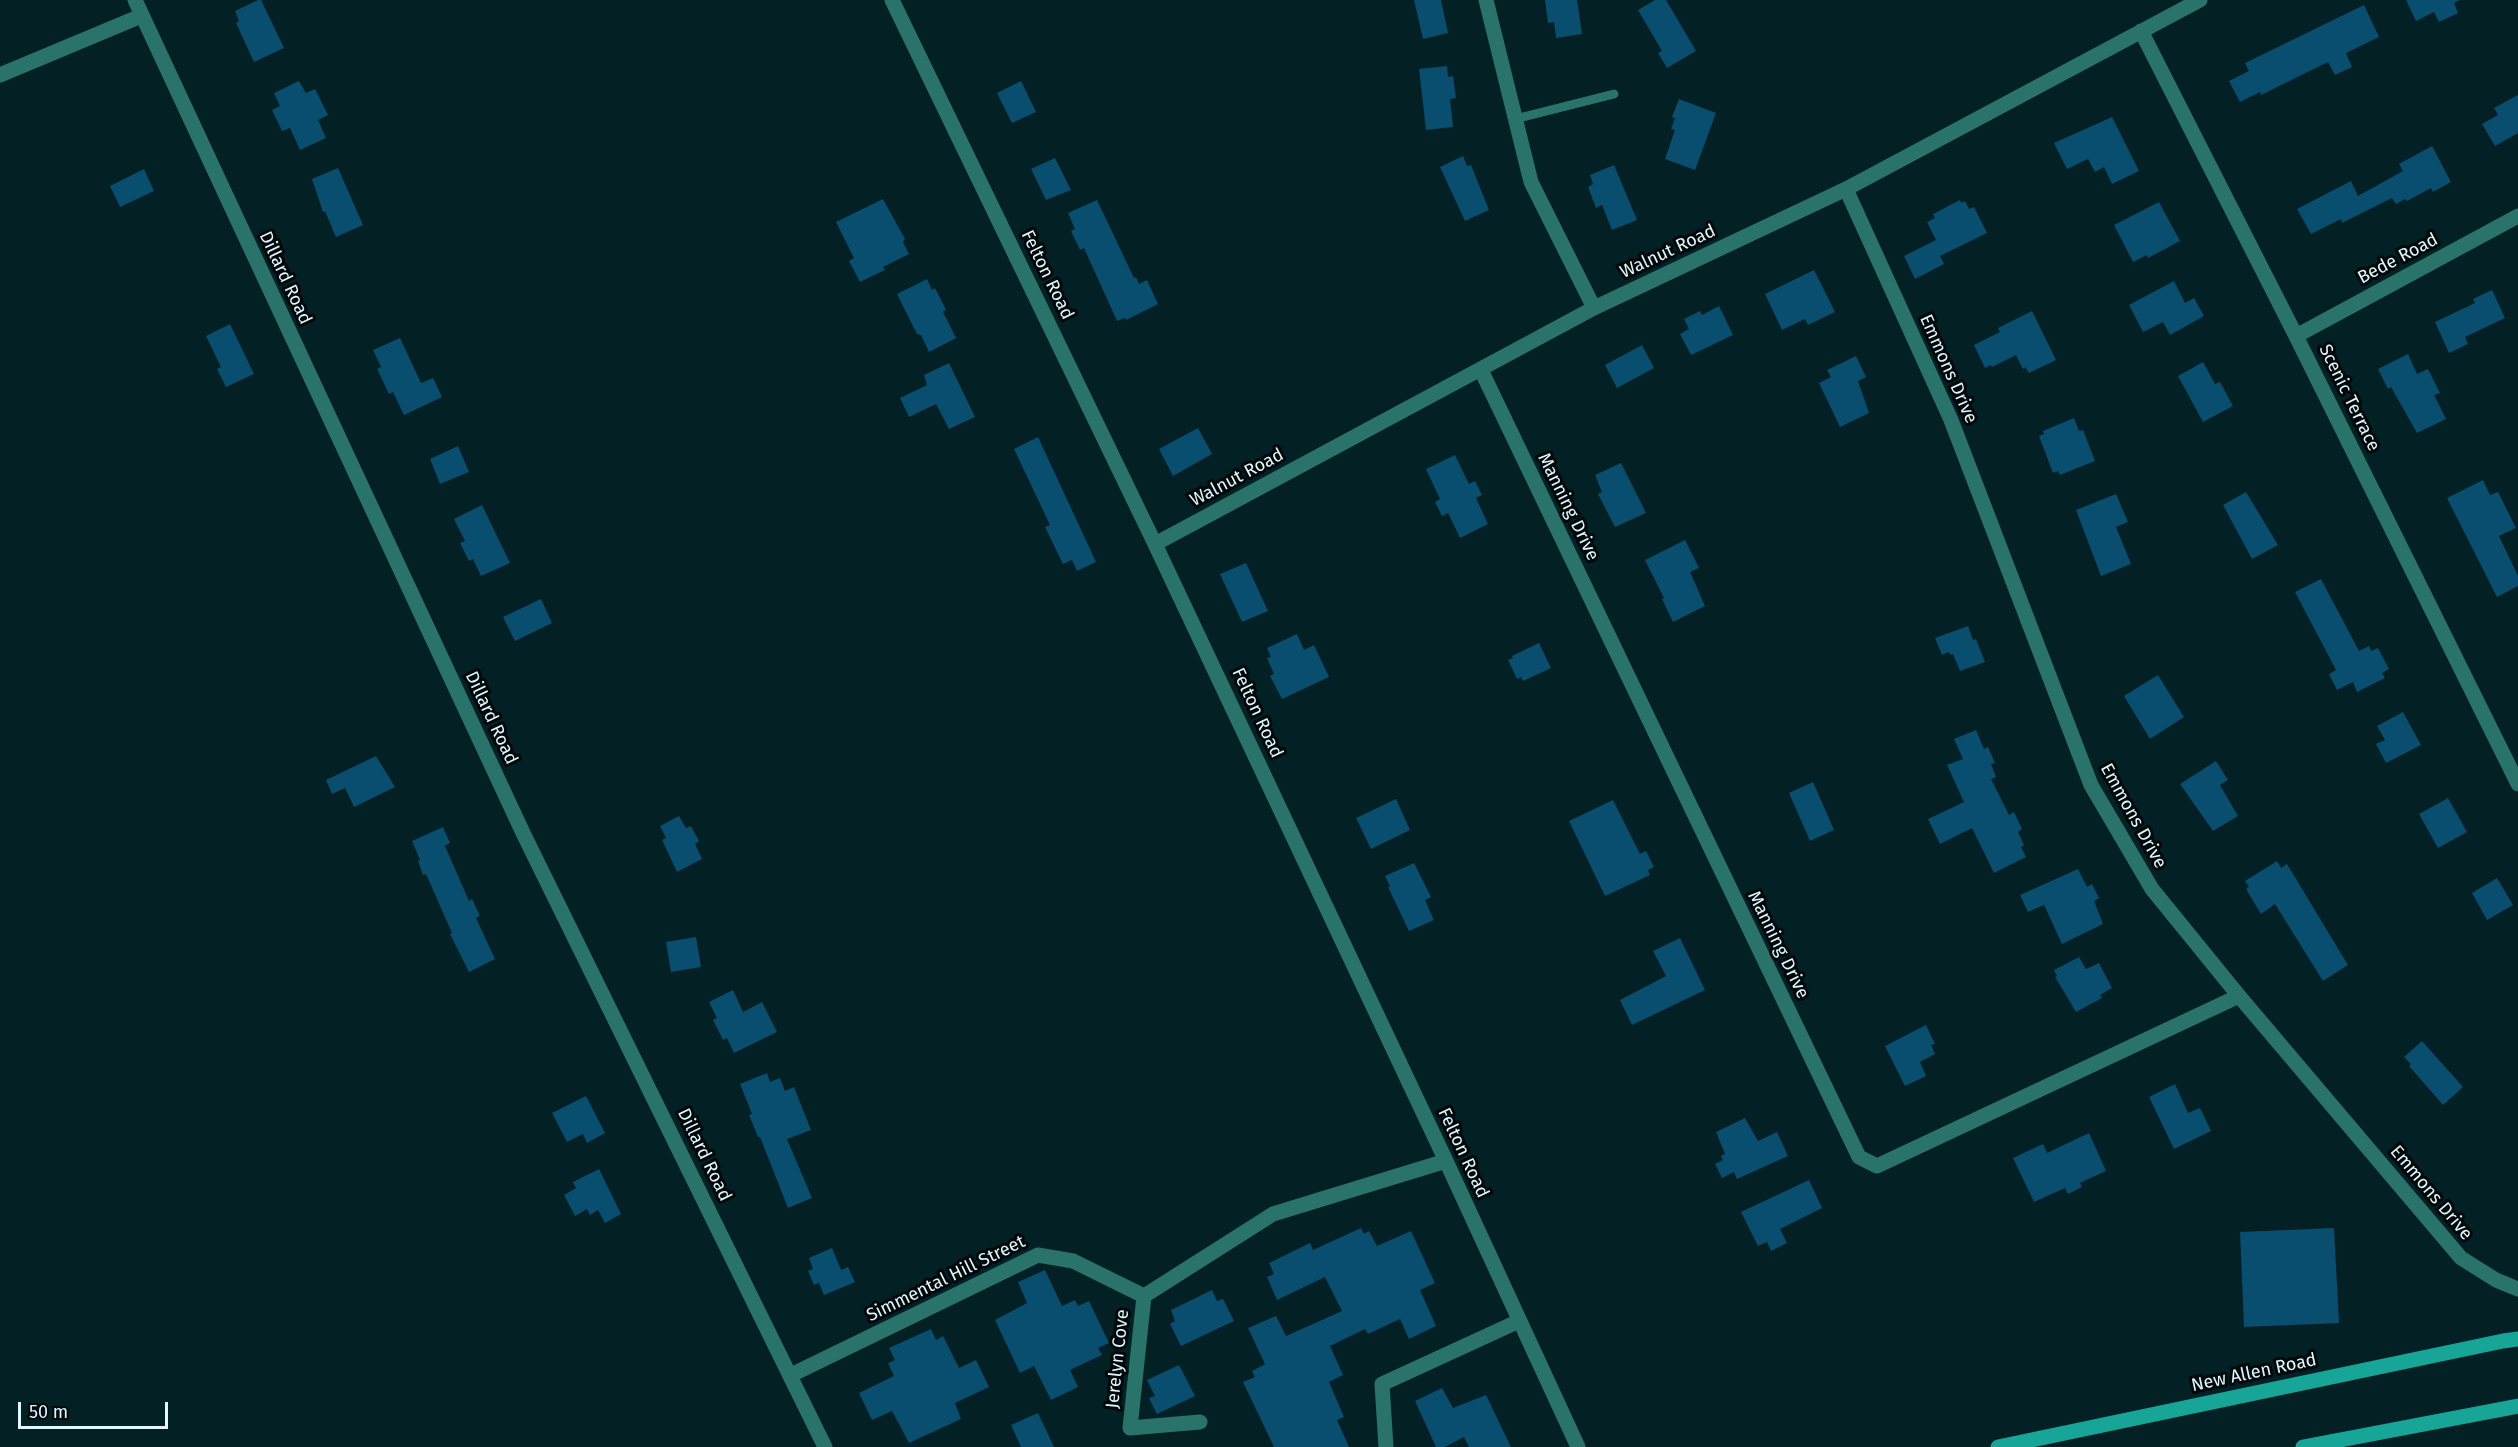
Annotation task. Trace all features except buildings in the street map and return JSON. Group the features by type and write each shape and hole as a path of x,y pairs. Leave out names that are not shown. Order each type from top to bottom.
{"main road":[{"name":"New Allen Road","path":"1998,1447 2503,1341 2518,1340"},
{"path":"2303,1447 2518,1406"}],"street":[{"name":"Dillard Road","path":"135,0 519,824 825,1447"},
{"name":"Felton Road","path":"892,0 1155,544 1578,1447"},
{"path":"1486,0 1531,182 1594,308"},
{"name":"Walnut Road","path":"1155,544 1594,308 1846,189 2200,0"},
{"path":"0,75 141,16"},
{"name":"Scenic Terrace","path":"2141,31 2296,336 2518,784"},
{"name":"Emmons Drive","path":"1846,189 1951,420 2091,786 2152,889 2239,996 2461,1258 2496,1280 2518,1289"},
{"name":"Bede Road","path":"2296,336 2518,216"},
{"name":"Manning Drive","path":"1481,370 1858,1157 1877,1166 2239,996"},
{"path":"1144,1296 1273,1214 1446,1161"},
{"name":"Simmental Hill Street","path":"791,1375 1038,1255 1072,1261 1144,1296"},
{"name":"Jerelyn Cove","path":"1144,1296 1130,1428 1200,1422"},
{"path":"1386,1447 1382,1384 1519,1321"}],"lane":[{"path":"1515,119 1614,94"}]}
